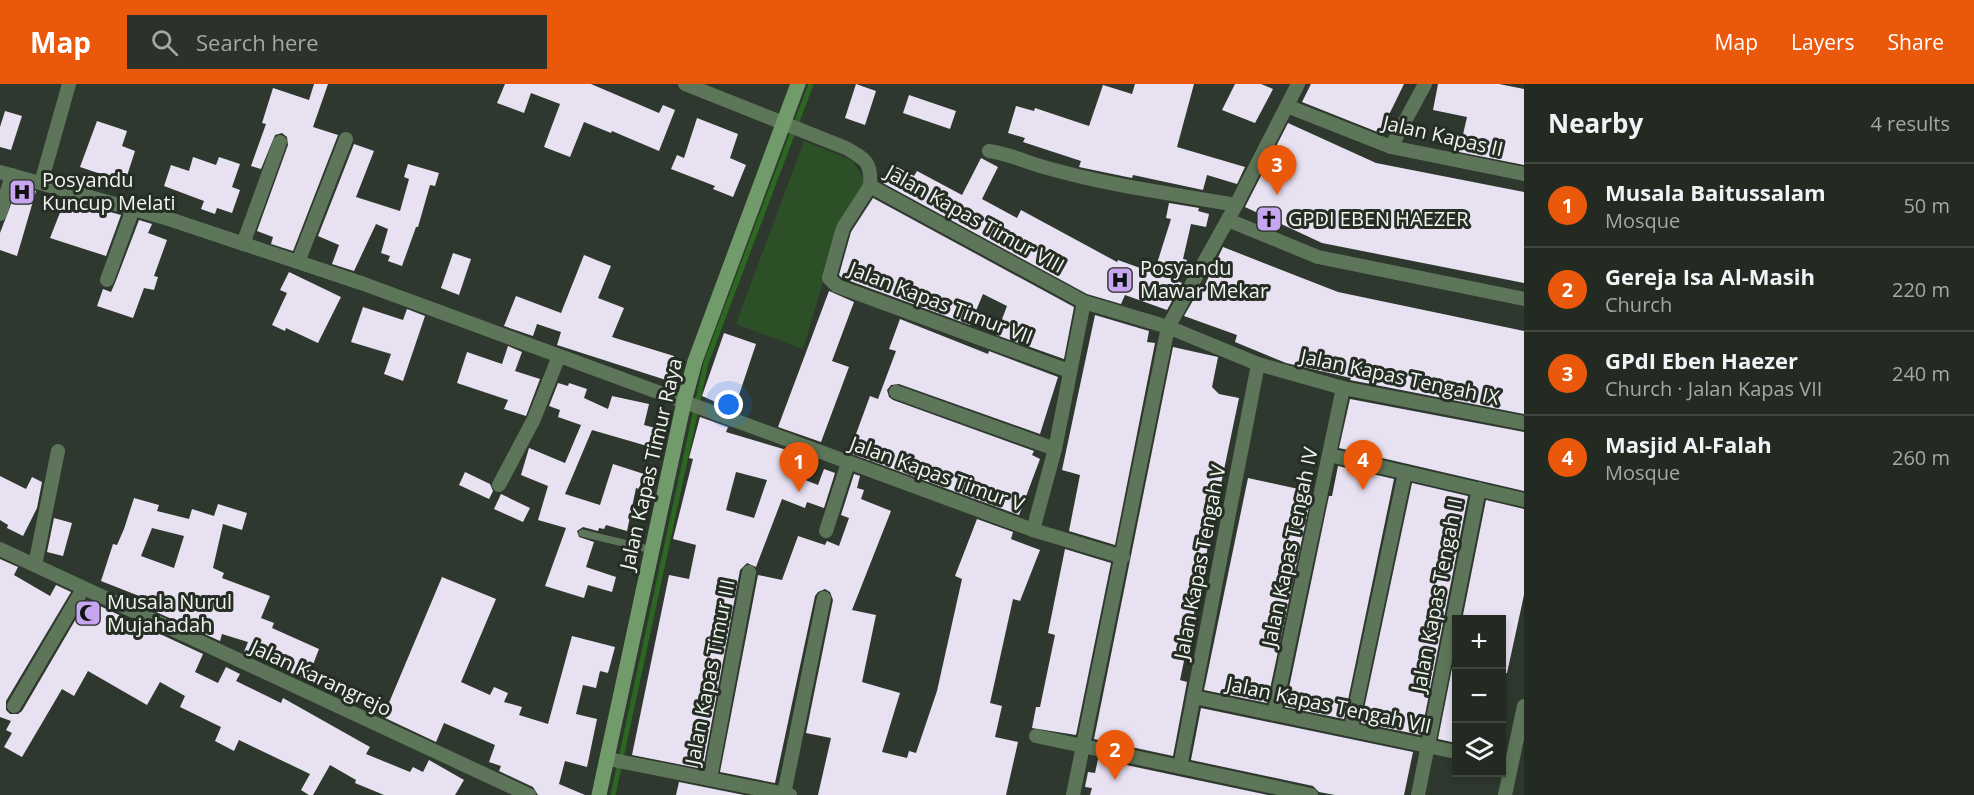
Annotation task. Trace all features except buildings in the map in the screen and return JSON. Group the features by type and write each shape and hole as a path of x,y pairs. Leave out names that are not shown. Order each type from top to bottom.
{"street":[{"path":"40,183 69,84"},
{"name":"Jalan Kapas Timur VIII","path":"685,84 846,148 864,159 872,170 870,186 1084,302 1168,327"},
{"name":"Jalan Kapas Timur Raya","path":"599,795 611,759 652,550 695,361 785,125 798,84"},
{"path":"1391,147 1425,84"},
{"path":"1073,795 1168,327 1236,205 1287,106 1293,85"},
{"name":"Jalan Kapas II","path":"1287,106 1391,147 1524,174"},
{"path":"298,262 346,139"},
{"path":"243,244 280,142"},
{"path":"990,151 1010,154 1051,169 1106,182 1236,205"},
{"path":"0,214 6,174"},
{"name":"Jalan Kapas Timur V","path":"6,174 133,209 298,262 1033,530 1123,557"},
{"name":"Jalan Kapas Timur VII","path":"870,186 843,228 829,278 837,286 1070,371"},
{"path":"107,279 133,209"},
{"path":"1228,220 1318,257 1524,299"},
{"path":"1033,530 1055,449 1084,302"},
{"name":"Jalan Kapas Tengah IX","path":"1168,327 1258,364 1343,388 1524,423"},
{"path":"499,485 534,419 559,356"},
{"name":"Jalan Kapas Tengah V","path":"1180,767 1258,364"},
{"name":"Jalan Kapas Tengah IV","path":"1274,714 1343,388"},
{"path":"896,392 1055,449"},
{"path":"36,565 58,451"},
{"path":"1329,455 1524,500"},
{"path":"826,531 848,463"},
{"path":"1351,729 1405,473"},
{"name":"Jalan Kapas Tengah II","path":"1418,795 1479,489"},
{"name":"Jalan Karangrejo","path":"0,549 529,795"},
{"name":"Jalan Kapas Timur III","path":"710,779 749,572"},
{"path":"14,706 83,589"},
{"path":"611,759 710,779 728,789 787,794 824,598"},
{"name":"Jalan Kapas Tengah VII","path":"1194,696 1452,751"},
{"path":"1505,795 1507,765 1524,706"},
{"path":"1036,736 1311,795"}],"lane":[{"path":"582,533 652,550"}],"green space":[{"path":"804,141 853,161 865,182 840,224 803,349 736,324"}],"waterway":[{"path":"613,795 706,363 811,84"}],"place":[{"name":"Posyandu Kuncup Melati","path":"22,192"},
{"name":"GPdI Eben Haezer","path":"1277,195"},
{"name":"GPDI EBEN HAEZER","path":"1269,219"},
{"name":"Posyandu Mawar Mekar","path":"1120,280"},
{"name":"Masjid Al-Falah","path":"1363,490"},
{"name":"Musala Baitussalam","path":"799,492"},
{"name":"Musala Nurul Mujahadah","path":"88,613"},
{"name":"Gereja Isa Al-Masih","path":"1115,780"}]}
